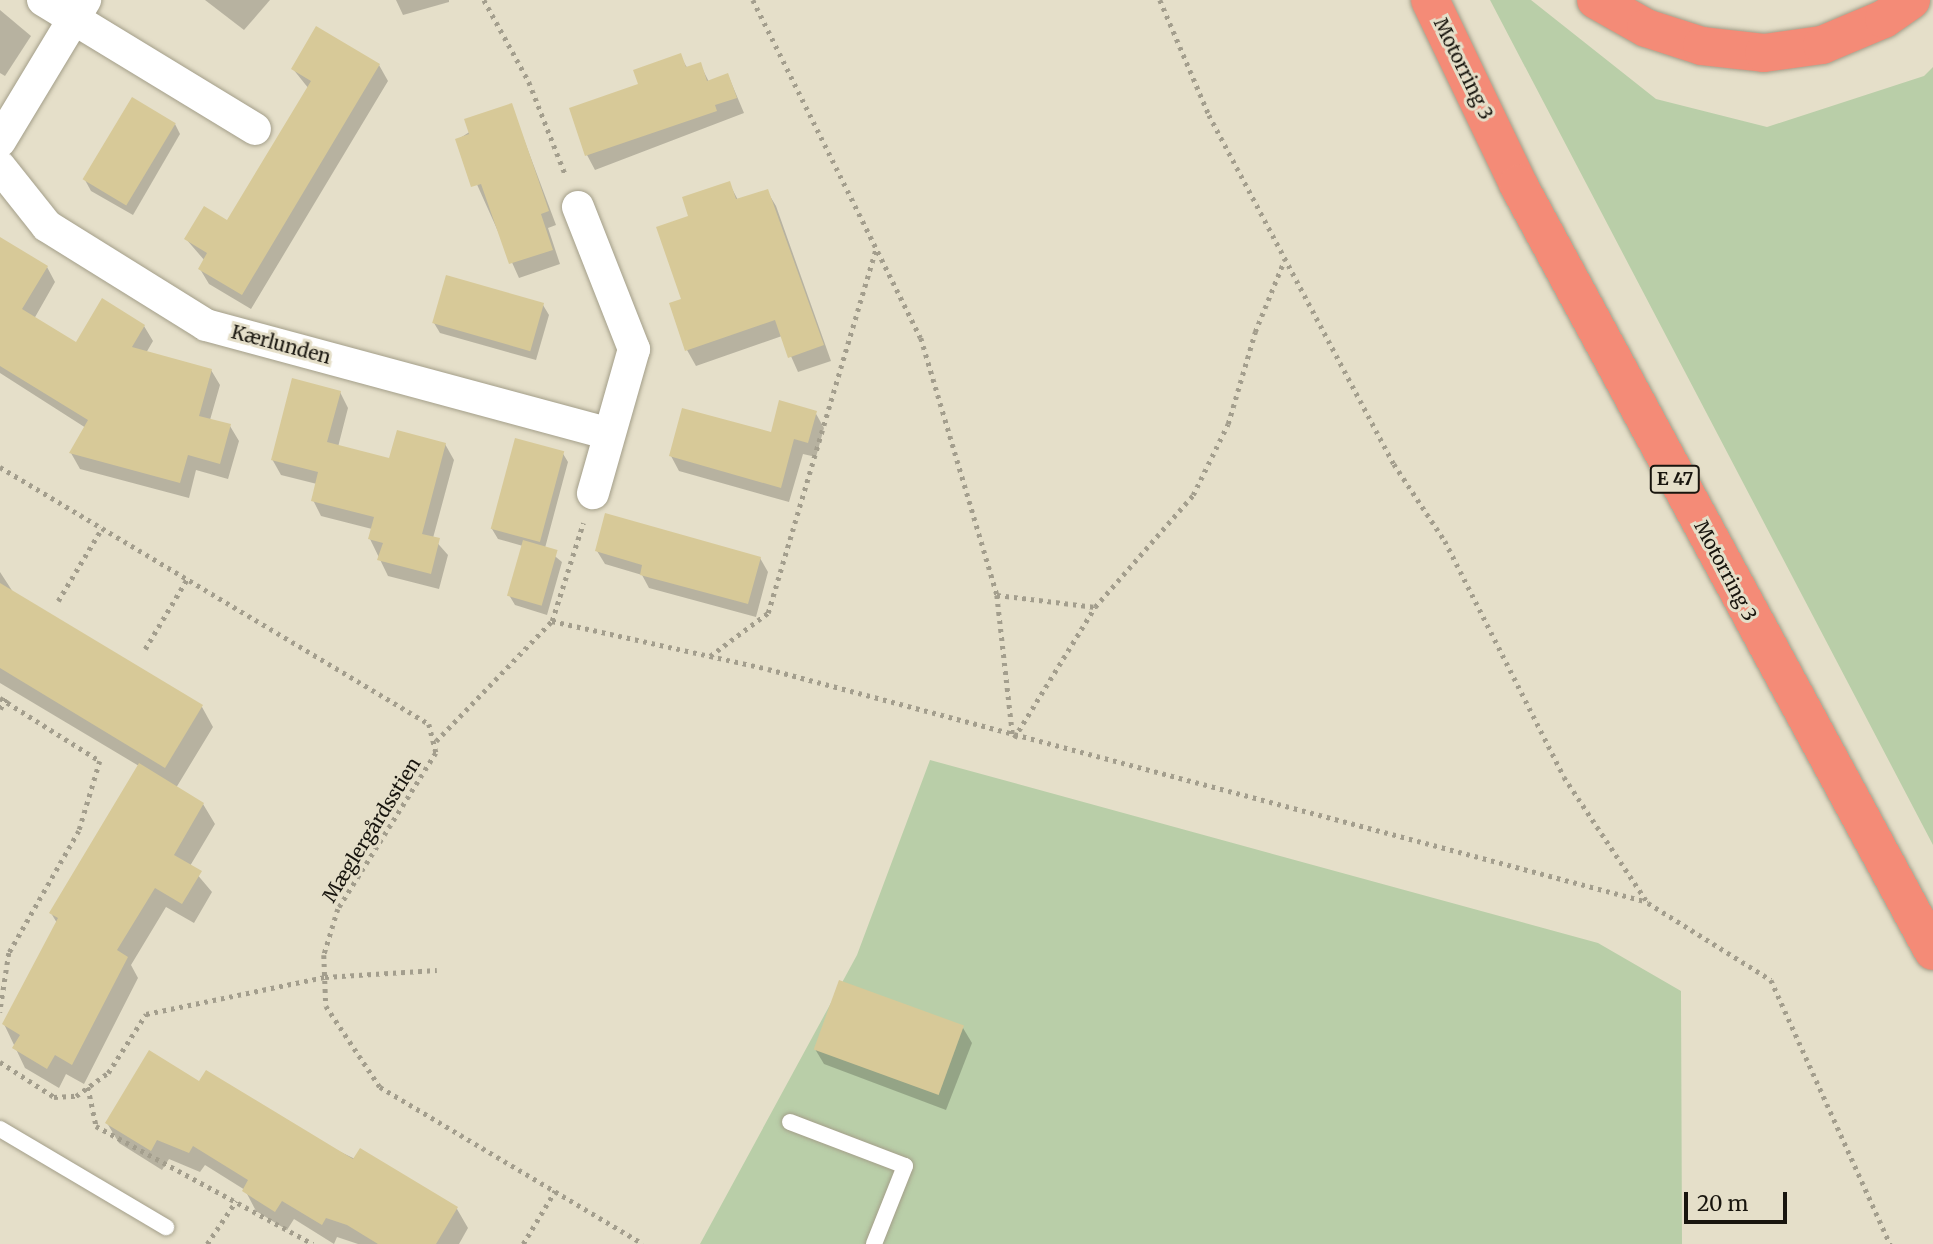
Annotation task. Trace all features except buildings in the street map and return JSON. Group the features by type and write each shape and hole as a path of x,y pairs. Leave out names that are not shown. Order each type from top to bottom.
{"highway":[{"name":"Motorring 3","path":"1430,0 1524,196 1933,951"},
{"path":"1595,0 1646,28 1702,46 1764,53 1822,45 1884,19 1911,0"}],"street":[{"path":"43,0 79,10 255,129"},
{"path":"0,141 79,10"},
{"name":"Kærlunden","path":"0,167 47,226 206,325 609,433"},
{"path":"579,207 634,349 593,493"}],"lane":[{"path":"790,1122 905,1166 874,1244"},
{"path":"0,1129 166,1227"}],"path":[{"path":"484,0 529,82 579,207"},
{"path":"753,0 921,338 997,595 1013,738"},
{"path":"1160,0 1198,92 1394,464 1445,541 1537,731 1648,902"},
{"path":"709,656 768,612 876,246"},
{"path":"1013,738 1095,607 1194,495 1228,424 1255,331 1285,260"},
{"name":"Mæglergårdsstien","path":"0,467 429,724 436,740 436,753 338,909 325,977 326,1006 380,1087 643,1244"},
{"path":"436,740 552,621 593,493"},
{"path":"58,601 102,528"},
{"path":"145,649 187,579"},
{"path":"997,595 1095,607"},
{"path":"552,621 709,656 1013,738 1648,902 1772,980 1890,1244"},
{"path":"0,709 3,698 100,761 79,831 9,953 0,1012"},
{"path":"0,1062 54,1097 76,1096 108,1073 146,1014 325,977 437,970"},
{"path":"88,1087 96,1126 313,1244"},
{"path":"523,1244 555,1191"},
{"path":"207,1244 236,1201"}],"green space":[{"path":"1490,0 1531,0 1656,99 1767,127 1924,76 1933,67 1933,845"},
{"path":"930,760 1598,943 1681,991 1682,1244 700,1244 857,955"}]}
